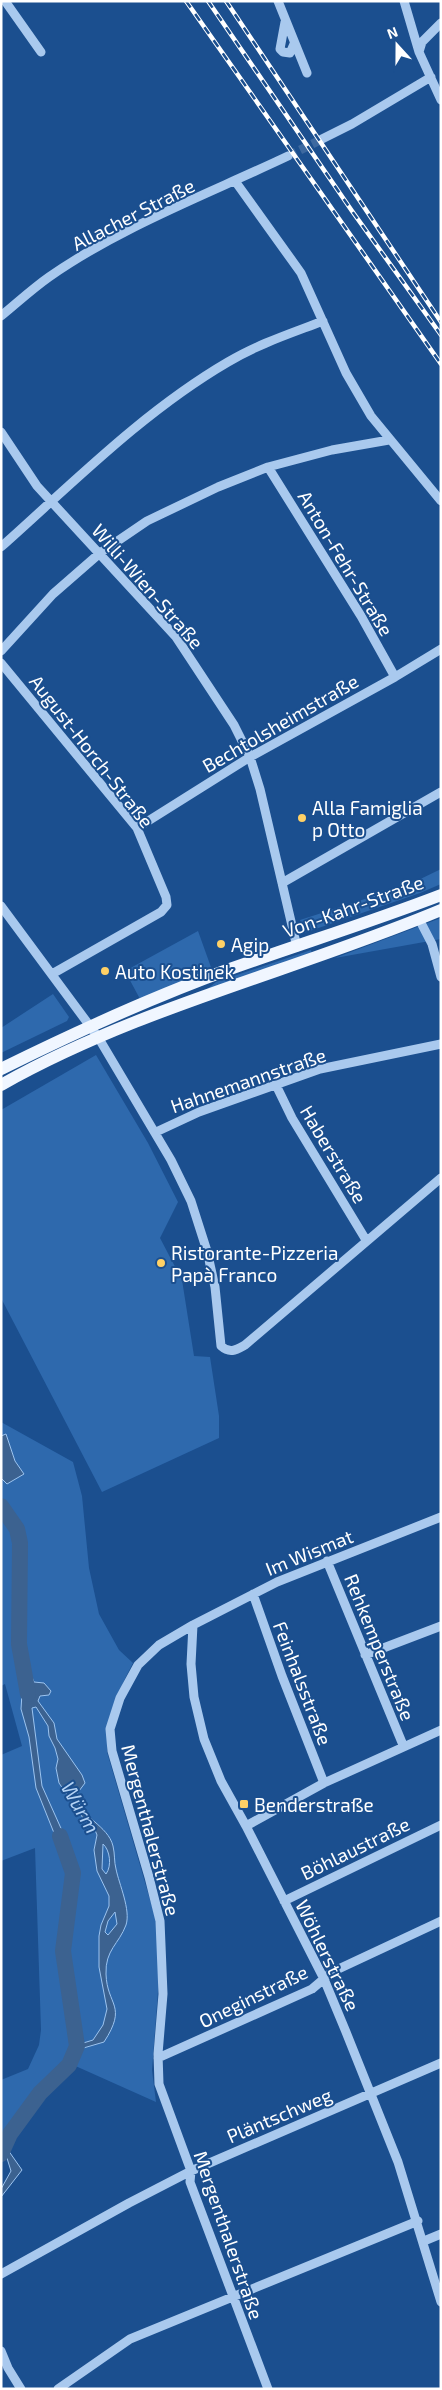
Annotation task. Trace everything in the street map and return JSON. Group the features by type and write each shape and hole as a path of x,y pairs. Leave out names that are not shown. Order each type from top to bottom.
{"main road":[{"name":"Von-Kahr-Straße","path":"1,1069 89,1026 228,970 386,916 441,895"},
{"name":"Von-Kahr-Straße","path":"1,1085 98,1037 220,990 441,910"}],"street":[{"path":"5,1 41,52"},
{"path":"278,1 307,73"},
{"path":"404,1 419,52 431,77 439,88 441,100"},
{"path":"284,17 285,30 280,41 280,49 283,52 290,53 294,44"},
{"path":"419,52 422,42 441,23"},
{"path":"322,139 352,124 431,77"},
{"name":"Allacher Straße","path":"1,316 49,278 140,224 288,156"},
{"path":"235,181 301,273 357,394 388,440 441,501"},
{"path":"1,547 132,429 200,379 230,360 323,321"},
{"name":"Willi-Wien-Straße","path":"1,432 37,486 176,637 215,693 250,756 260,789 296,947"},
{"path":"1,651 46,601 100,553 147,521 218,487 268,467 332,450 388,440"},
{"name":"Anton-Fehr-Straße","path":"268,467 356,609 395,677"},
{"name":"Bechtolsheimstraße","path":"137,828 250,756 395,677 441,649"},
{"name":"August-Horch-Straße","path":"1,663 137,828 166,897 167,905 161,912 52,974"},
{"path":"282,883 441,792"},
{"path":"1,906 98,1037 156,1132 191,1201 198,1220 215,1287 221,1346 226,1351 235,1351 245,1345 441,1178"},
{"path":"419,919 432,944 441,977"},
{"name":"Hahnemannstraße","path":"156,1132 199,1112 275,1083 320,1069 441,1044"},
{"name":"Haberstraße","path":"275,1083 292,1118 366,1240"},
{"name":"Im Wismat","path":"193,1625 253,1594 327,1561 441,1517"},
{"name":"Rehkemperstraße","path":"327,1561 403,1746"},
{"name":"Feinhalsstraße","path":"253,1594 282,1676 324,1783"},
{"name":"Wöhlerstraße","path":"193,1625 191,1664 194,1696 204,1739 221,1781 324,1979 398,2162 418,2221 441,2302"},
{"name":"Mergenthalerstraße","path":"193,1625 159,1645 134,1669 110,1729 116,1768 145,1860 160,1921 163,1994 158,2058 159,2084 190,2171 190,2182 268,2389"},
{"path":"365,1655 441,1626"},
{"path":"246,1826 324,1783 441,1730"},
{"name":"Böhlaustraße","path":"284,1901 441,1825"},
{"name":"Oneginstraße","path":"158,2058 312,1989 332,1972 441,1921"},
{"name":"Pläntschweg","path":"1,2274 128,2203 190,2171 441,2063"},
{"path":"58,2389 130,2339 418,2221"},
{"path":"424,2241 441,2234"},
{"path":"1,2352 21,2389"}],"shaded area":[{"path":"441,869 441,884 304,933 300,920 408,885"},
{"path":"441,918 441,939 335,958"},
{"path":"198,931 212,970 140,999 125,971"},
{"path":"311,950 312,954 206,990 216,982"},
{"path":"53,994 69,1017 67,1021 1,1053 1,1028"},
{"path":"96,1055 148,1143 178,1202 160,1238 182,1280 194,1356 210,1357 219,1416 219,1438 102,1492 1,1298 1,1110"},
{"path":"1,1422 73,1462 82,1496 89,1568 99,1614 119,1650 133,1663 114,1706 109,1728 107,1752 158,1927 159,1978 152,2070 156,2102 71,2064 23,2117 14,2129 1,2154 1,2080 28,2069 39,2045 41,2030 35,1848 1,1861 1,1755 22,1746 5,1684 1,1686"}],"water":[{"path":"6,1434 15,1461 24,1474 7,1484 1,1478 1,1436"},
{"path":"30,1672 34,1682 44,1683 51,1691 49,1695 40,1696 38,1701 54,1723 57,1739 82,1775 85,1783 76,1795 79,1803 88,1816 106,1832 110,1839 114,1849 116,1869 126,1905 126,1925 110,1953 106,1966 107,1985 114,2006 115,2020 104,2042 80,2049 80,2044 93,2040 103,2025 107,2009 99,1967 99,1936 101,1925 109,1906 109,1896 97,1871 94,1850 97,1835 59,1783 56,1768 58,1759 55,1748 49,1736 48,1726 36,1707 32,1708 42,1786 73,1855 64,1858 36,1788 29,1737 21,1709 22,1693 19,1674","holes":["103,1844 109,1858 109,1867 106,1874 102,1869","115,1912 117,1924 108,1935 105,1932 108,1921"]},
{"path":"8,2150 22,2170 1,2197 1,2189 11,2171 6,2155"}],"waterway":[{"name":"Würm","path":"1,1506 17,1529 20,1543 19,1644 28,1694"},
{"name":"Würm","path":"1,2154 10,2134 40,2093 69,2065 77,2046 63,1951 73,1873 60,1836"}],"tunnel":[{"path":"288,156 322,139"}],"railway":[{"path":"186,1 441,364"},
{"path":"208,1 352,211 441,335"},
{"path":"226,1 441,322"}],"place":[{"name":"Alla Famiglia p Otto","path":"302,818"},
{"name":"Agip","path":"221,944"},
{"name":"Auto Kostinek","path":"105,971"},
{"name":"Ristorante-Pizzeria Papà Franco","path":"161,1263"},
{"name":"Benderstraße","path":"244,1804"}]}
